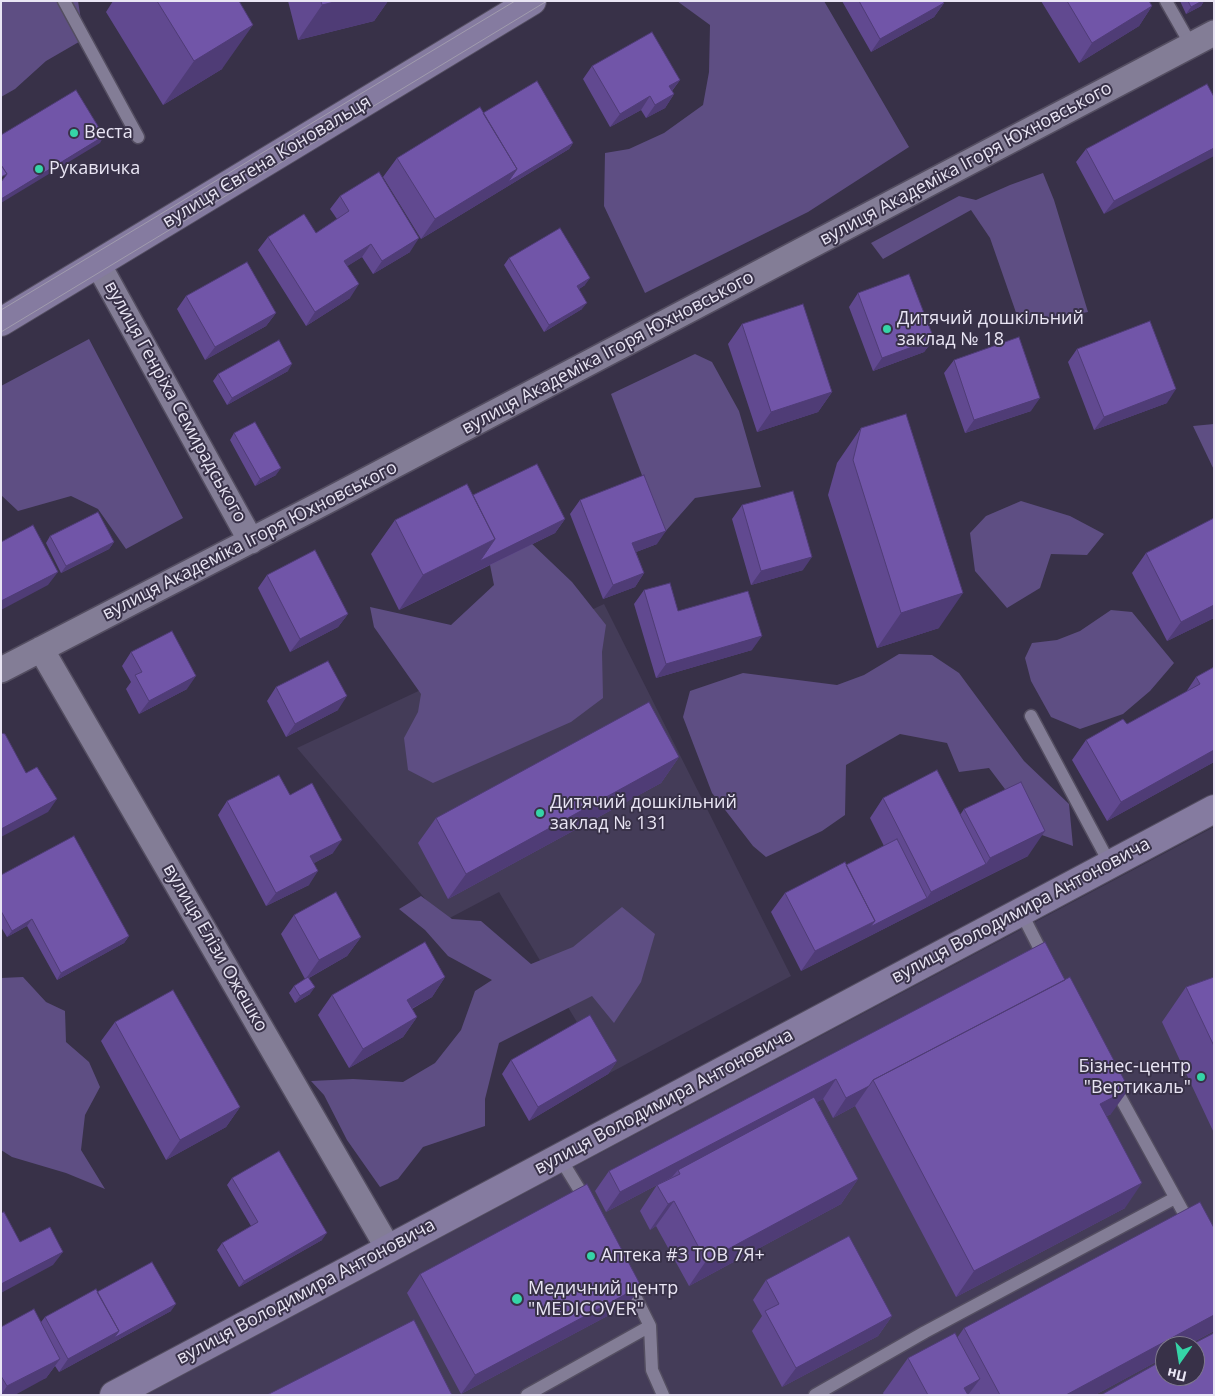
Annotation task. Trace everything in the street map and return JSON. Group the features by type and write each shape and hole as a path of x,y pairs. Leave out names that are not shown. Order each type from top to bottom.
{"main road":[{"name":"вулиця Євгена Коновальця","path":"1,322 532,1"},
{"name":"вулиця Володимира Антоновича","path":"114,1395 1214,808"}],"street":[{"name":"вулиця Академіка Ігоря Юхновського","path":"1,670 251,541 1214,33"},
{"name":"вулиця Генріха Семирадського","path":"98,264 251,541"},
{"name":"вулиця Елізи Ожешко","path":"41,649 388,1248"}],"lane":[{"path":"64,1 138,137"},
{"path":"1166,1 1191,45"},
{"path":"1031,716 1110,864"},
{"path":"1021,912 1053,974"},
{"path":"1109,1077 1198,1238"},
{"path":"560,1158 593,1214"},
{"path":"814,1395 925,1332 1175,1198"},
{"path":"619,1266 650,1326 652,1370 662,1395"},
{"path":"527,1395 650,1326"}],"shaded area":[{"path":"1,1 78,1 84,39 46,61 15,89 1,97"},
{"path":"677,1 824,1 909,147 808,212 645,293 604,206 605,153 629,149 664,133 703,105 709,72 710,25"},
{"path":"1043,173 1054,200 1088,312 1020,324 990,238 971,210 883,259 871,243 959,196 976,200"},
{"path":"89,339 183,518 126,549 98,509 71,496 18,511 1,495 1,386"},
{"path":"695,354 712,362 739,411 761,487 695,498 664,533 611,394"},
{"path":"1214,424 1214,470 1193,426"},
{"path":"1021,501 1070,516 1104,534 1087,555 1051,554 1040,588 1007,608 975,571 970,533 986,516"},
{"path":"530,542 572,582 606,625 602,652 603,698 571,722 433,783 408,770 404,738 418,712 421,694 374,627 370,607 451,625 494,585 488,555"},
{"path":"604,604 791,976 608,1074 499,892 444,921 297,748"},
{"path":"1111,610 1132,612 1174,663 1150,691 1123,714 1080,729 1051,717 1031,681 1025,658 1032,643 1057,640 1080,631"},
{"path":"899,654 932,655 959,673 1024,761 1069,804 1073,846 1039,834 989,768 959,772 947,743 900,734 846,765 845,815 822,831 766,857 753,846 712,793 683,717 690,691 743,673 837,685 864,675"},
{"path":"1214,827 1214,1395 145,1395"},
{"path":"421,896 452,919 481,921 531,964 573,947 622,907 655,934 641,982 614,1023 592,996 499,1043 485,1099 485,1126 423,1147 398,1179 380,1187 347,1140 324,1095 311,1081 353,1079 403,1082 435,1063 461,1030 475,991 492,980 448,956 425,930 399,909"},
{"path":"23,977 46,1002 65,1011 66,1042 89,1062 100,1087 85,1115 81,1150 105,1189 66,1173 12,1157 1,1150 1,978"}],"building":[{"path":"157,1 239,1 253,25 194,61"},
{"path":"321,1 338,1 322,5"},
{"path":"859,1 942,1 944,3 880,39"},
{"path":"1067,1 1149,1 1152,6 1092,43"},
{"path":"1188,1 1202,1 1191,7"},
{"path":"652,32 680,80 669,86 674,94 655,105 650,96 620,114 592,66"},
{"path":"537,81 573,143 508,182 517,169 483,113"},
{"path":"1207,84 1214,97 1214,148 1114,201 1086,149"},
{"path":"76,90 104,136 1,199 1,182 7,174 1,165 1,135"},
{"path":"480,107 517,169 435,219 397,158"},
{"path":"1,165 7,174 1,177"},
{"path":"379,172 419,238 382,261 371,244 344,261 359,284 315,312 268,237 304,214 316,233 349,211 340,196"},
{"path":"560,228 590,278 577,286 587,303 549,325 509,258"},
{"path":"247,262 276,313 215,347 186,296"},
{"name":"Дитячий дошкільний заклад № 18","path":"909,274 934,339 882,358 858,293"},
{"path":"803,304 832,392 771,412 742,324"},
{"path":"1150,321 1176,389 1104,417 1077,349"},
{"path":"1019,337 1040,398 974,420 954,360"},
{"path":"279,340 292,364 232,398 218,374"},
{"path":"906,414 963,593 901,613 853,460 861,428"},
{"path":"255,422 281,468 260,479 234,433"},
{"path":"537,464 565,519 480,561 495,539 473,495"},
{"path":"644,475 666,531 632,543 644,573 613,585 580,500"},
{"path":"467,484 495,539 423,575 395,520"},
{"path":"793,491 812,557 761,571 742,505"},
{"path":"98,512 114,542 66,566 50,536"},
{"path":"1214,518 1214,605 1181,622 1146,553"},
{"path":"33,525 58,572 1,601 1,542"},
{"path":"315,550 348,614 300,639 267,575"},
{"path":"670,583 678,611 748,591 762,636 666,664 644,590"},
{"path":"172,631 196,676 149,701 135,675 142,672 131,652"},
{"path":"328,661 347,696 295,724 276,687"},
{"path":"1214,667 1214,750 1121,802 1086,740 1123,719 1127,724 1200,684 1196,677"},
{"name":"Дитячий дошкільний заклад № 131","path":"649,702 679,757 466,874 436,818"},
{"path":"1,733 5,734 26,773 37,767 57,799 1,829"},
{"path":"937,770 986,864 931,892 883,798"},
{"path":"279,775 290,795 312,783 342,840 310,856 318,871 276,893 227,801"},
{"path":"1021,782 1045,831 990,858 964,809"},
{"path":"74,836 129,936 61,973 32,919 12,931 1,911 1,875"},
{"path":"897,839 927,898 870,927 875,921 846,865"},
{"path":"845,862 875,921 815,951 785,893"},
{"path":"336,892 361,937 319,960 294,915"},
{"path":"425,942 445,977 407,1000 417,1017 363,1049 332,995"},
{"path":"1045,942 1065,980 873,1080 869,1086 846,1098 836,1079 620,1192 609,1171"},
{"path":"308,977 315,987 300,996 294,986"},
{"path":"1070,977 1129,1089 1100,1104 1142,1183 974,1271 873,1080"},
{"path":"1214,977 1214,1046 1186,987"},
{"path":"173,990 240,1107 180,1140 115,1022"},
{"path":"590,1015 617,1061 538,1107 511,1060"},
{"path":"814,1097 858,1179 706,1261 674,1201 668,1204 657,1185 680,1174 678,1170"},
{"path":"279,1151 327,1233 244,1281 222,1243 258,1222 232,1178"},
{"name":"Медичний центр \"MEDICOVER\"","path":"587,1184 641,1286 475,1375 420,1274"},
{"path":"1200,1202 1214,1228 1214,1315 1175,1336 1155,1336 1155,1347 1066,1395 1000,1395 964,1328"},
{"path":"4,1212 20,1242 50,1227 63,1252 1,1284 1,1213"},
{"path":"849,1236 892,1316 796,1368 765,1311 779,1304 766,1280"},
{"path":"152,1262 176,1304 114,1338 119,1331 97,1292"},
{"path":"96,1289 119,1331 68,1359 45,1317"},
{"path":"34,1309 60,1359 7,1386 1,1376 1,1327"},
{"path":"414,1320 452,1395 267,1395"},
{"path":"955,1333 980,1379 964,1388 968,1395 928,1395 908,1358"},
{"path":"1214,1333 1214,1395 1101,1395 1155,1365 1155,1386 1205,1386 1205,1338"}],"tram line":[{"path":"1,310 515,1"},
{"path":"1,332 547,1"}],"place":[{"name":"Веста","path":"74,133"},
{"name":"Рукавичка","path":"39,169"},
{"name":"Дитячий дошкільний заклад № 18","path":"887,329"},
{"name":"Дитячий дошкільний заклад № 131","path":"540,813"},
{"name":"Бізнес-центр \"Вертикаль\"","path":"1201,1077"},
{"name":"Аптека #3 ТОВ 7Я+","path":"591,1256"},
{"name":"Медичний центр \"MEDICOVER\"","path":"517,1299"}]}
